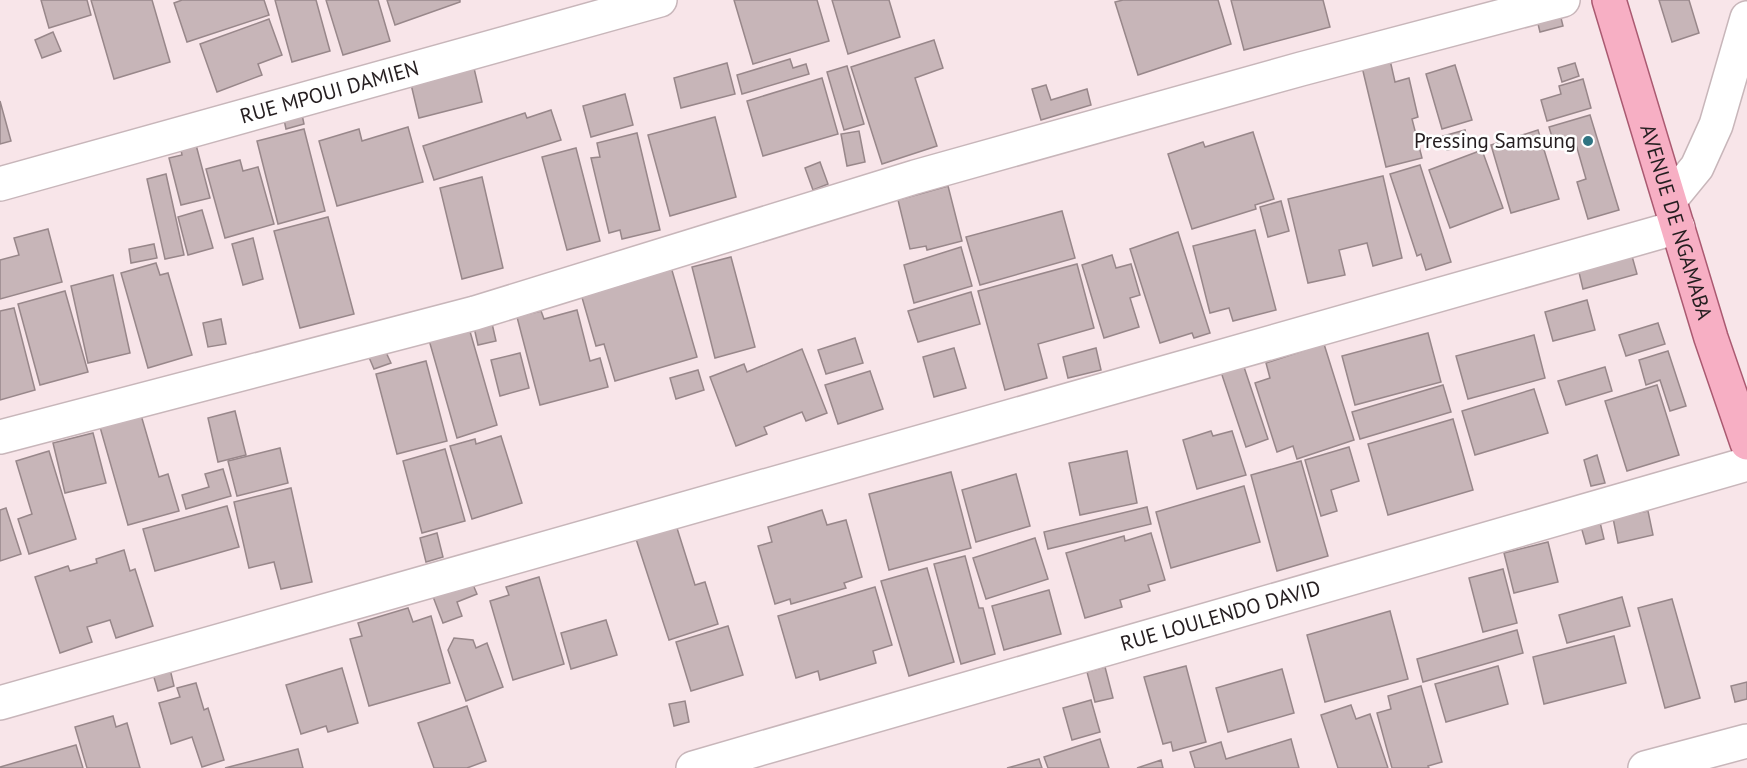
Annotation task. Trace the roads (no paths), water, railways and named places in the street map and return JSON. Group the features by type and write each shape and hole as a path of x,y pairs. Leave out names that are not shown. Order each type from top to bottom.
{"main road":[{"name":"AVENUE DE NGAMABA","path":"1609,0 1711,338 1747,443"}],"street":[{"name":"RUE MPOUI DAMIEN","path":"0,184 660,0"},
{"path":"0,437 475,313 915,177 1300,69 1563,0"},
{"path":"0,703 1674,213 1716,125 1747,18"},
{"name":"RUE LOULENDO DAVID","path":"693,768 1747,464"},
{"path":"1645,768 1747,741"}],"place":[{"name":"Pressing Samsung","path":"1588,141"}]}
